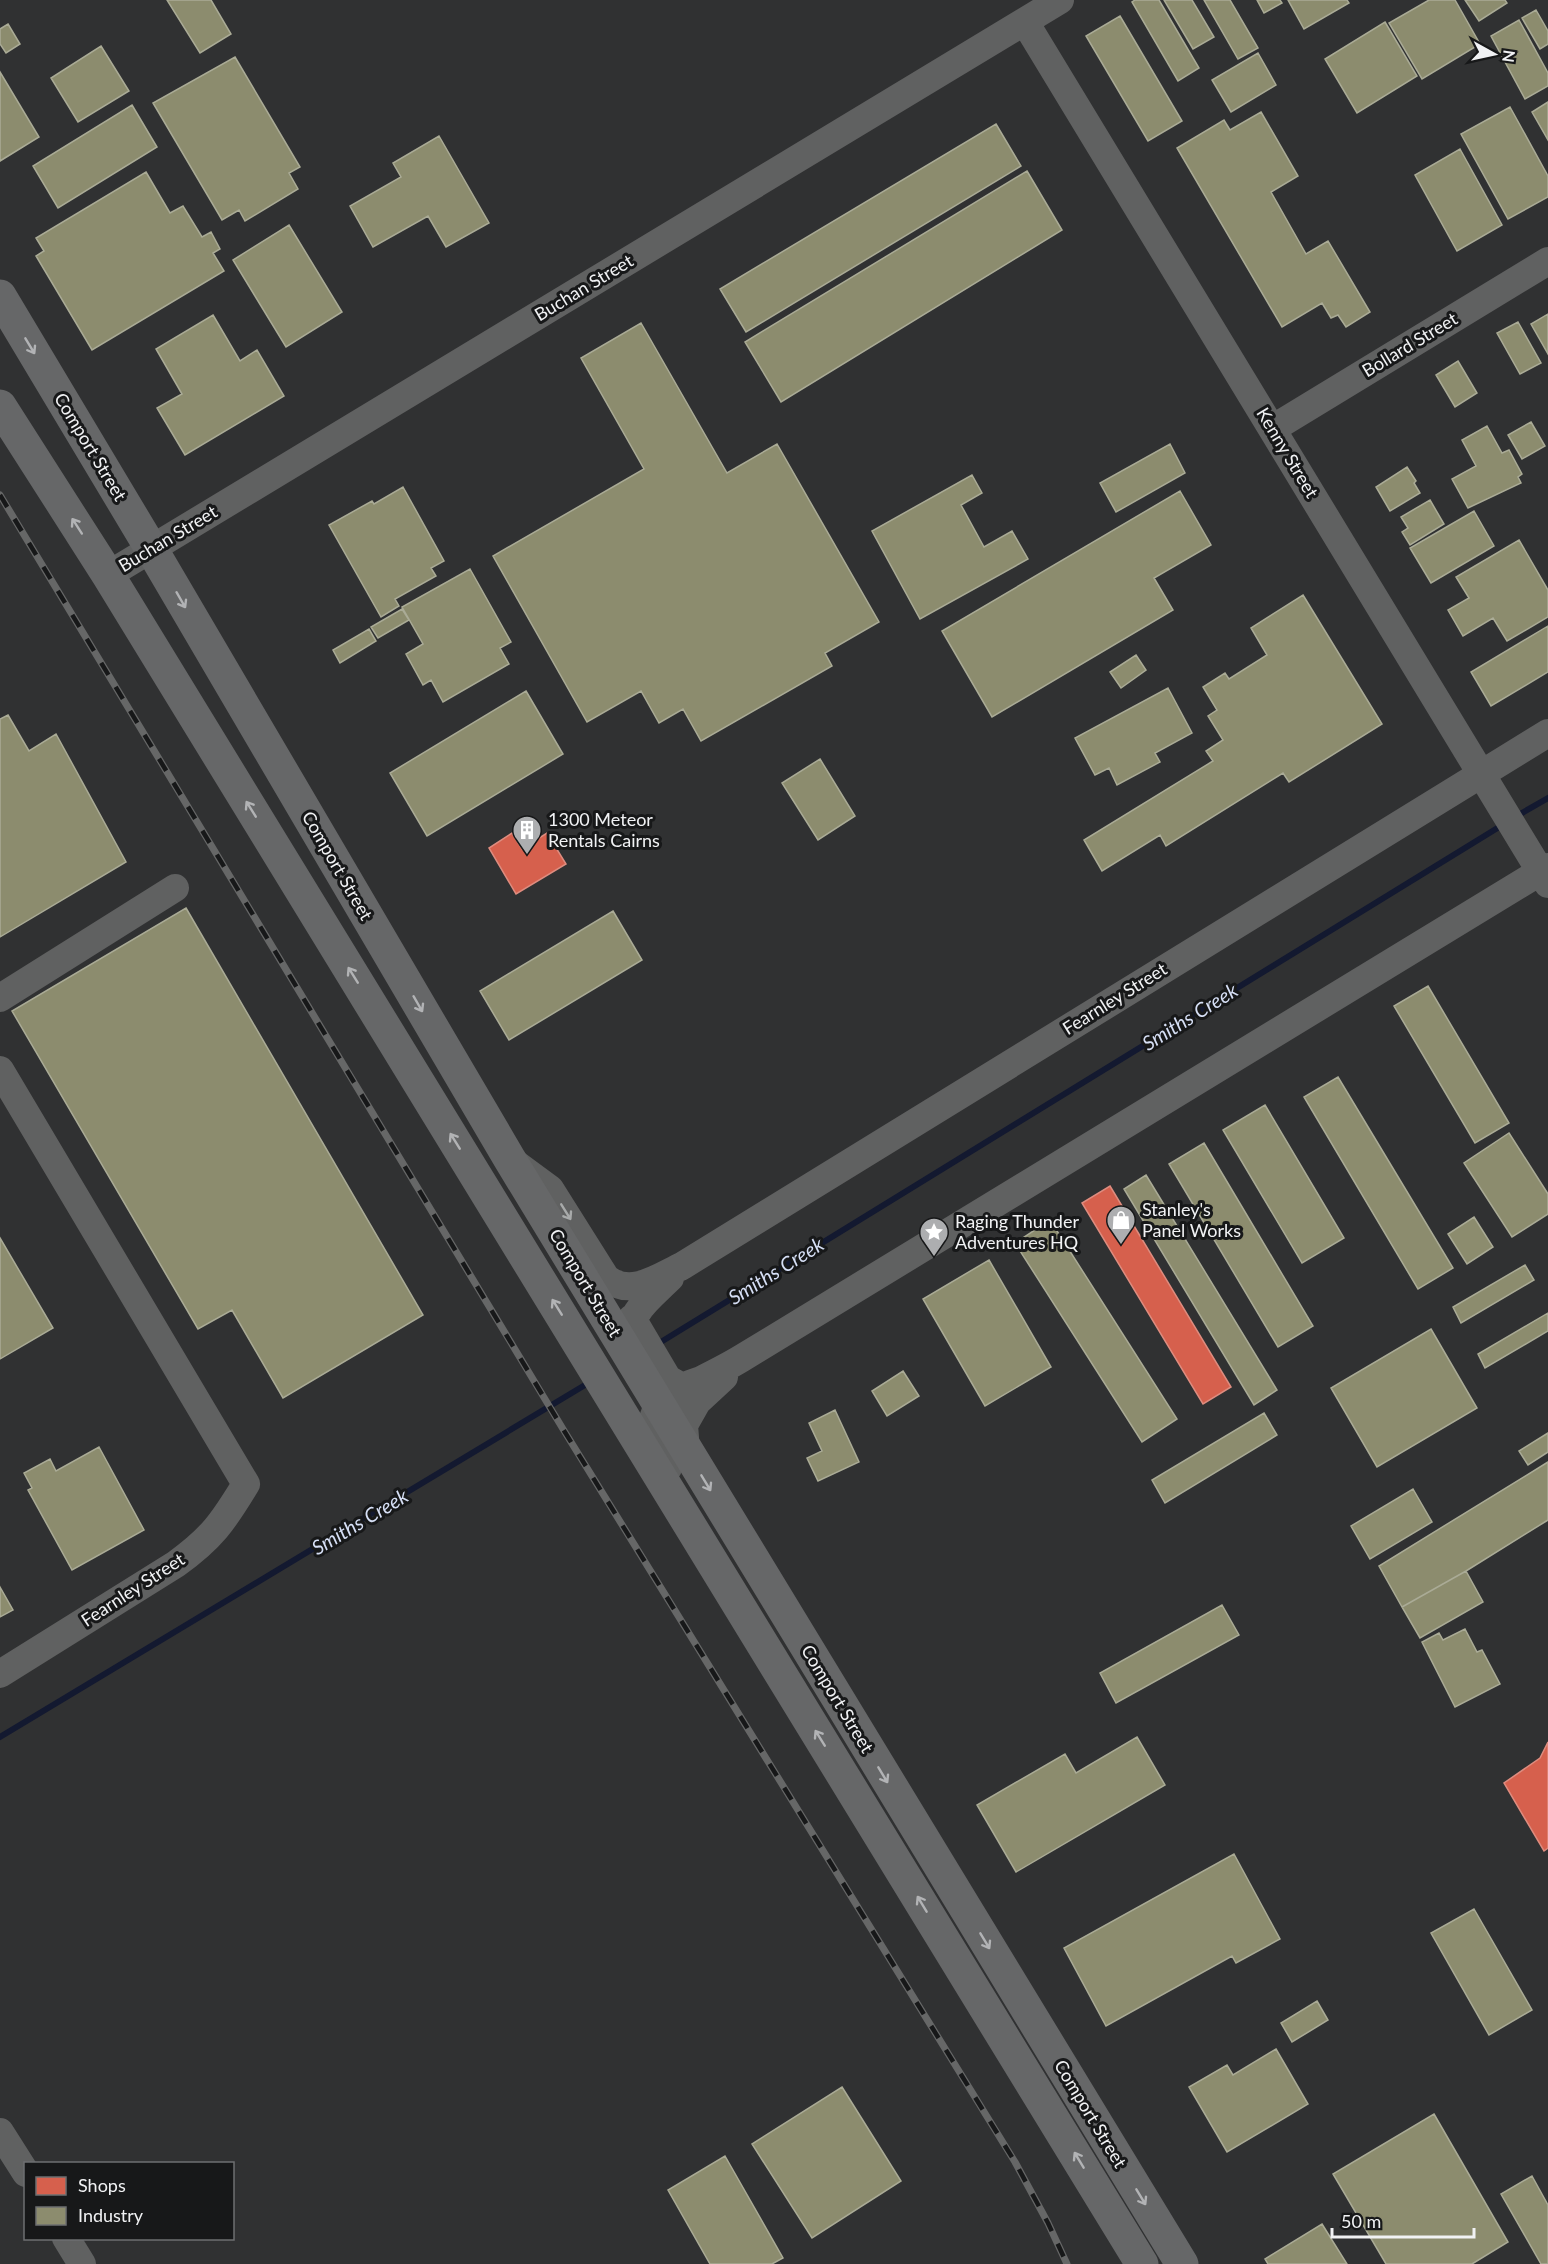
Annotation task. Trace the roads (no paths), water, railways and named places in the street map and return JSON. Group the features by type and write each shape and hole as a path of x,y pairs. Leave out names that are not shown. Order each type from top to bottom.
{"highway":[{"name":"Comport Street","path":"0,296 509,1158 626,1332 661,1390 686,1450 1182,2264"},
{"name":"Comport Street","path":"0,406 108,575 1142,2264"}],"street":[{"name":"Buchan Street","path":"108,575 1060,0"},
{"name":"Kenny Street","path":"1025,22 1519,836 1546,875"},
{"name":"Bollard Street","path":"1272,429 1548,261"},
{"name":"Fearnley Street","path":"509,1158 550,1189 600,1269 612,1283 619,1286 639,1286 682,1266 1548,733"},
{"path":"737,1605 725,1560 656,1447 652,1422 661,1390 700,1380 742,1358 1546,875"},
{"path":"0,998 175,888"},
{"name":"Fearnley Street","path":"0,1070 246,1484 220,1526 202,1545 176,1564 0,1674"},
{"name":"Fearnley Street","path":"626,1332 636,1311 682,1266"},
{"path":"686,1450 684,1425 692,1411 742,1358"},
{"path":"0,2132 24,2170"},
{"path":"67,2240 82,2264"}],"waterway":[{"name":"Smiths Creek","path":"1515,817 1548,798"},
{"name":"Smiths Creek","path":"656,1345 1504,824"},
{"name":"Smiths Creek","path":"0,1737 590,1382"}],"railway":[{"path":"0,495 563,1429 1015,2162 1067,2264"}],"place":[{"name":"1300 Meteor Rentals Cairns","path":"527,856"},
{"name":"Stanley's Panel Works","path":"1121,1246"},
{"name":"Raging Thunder Adventures HQ","path":"934,1258"}]}
